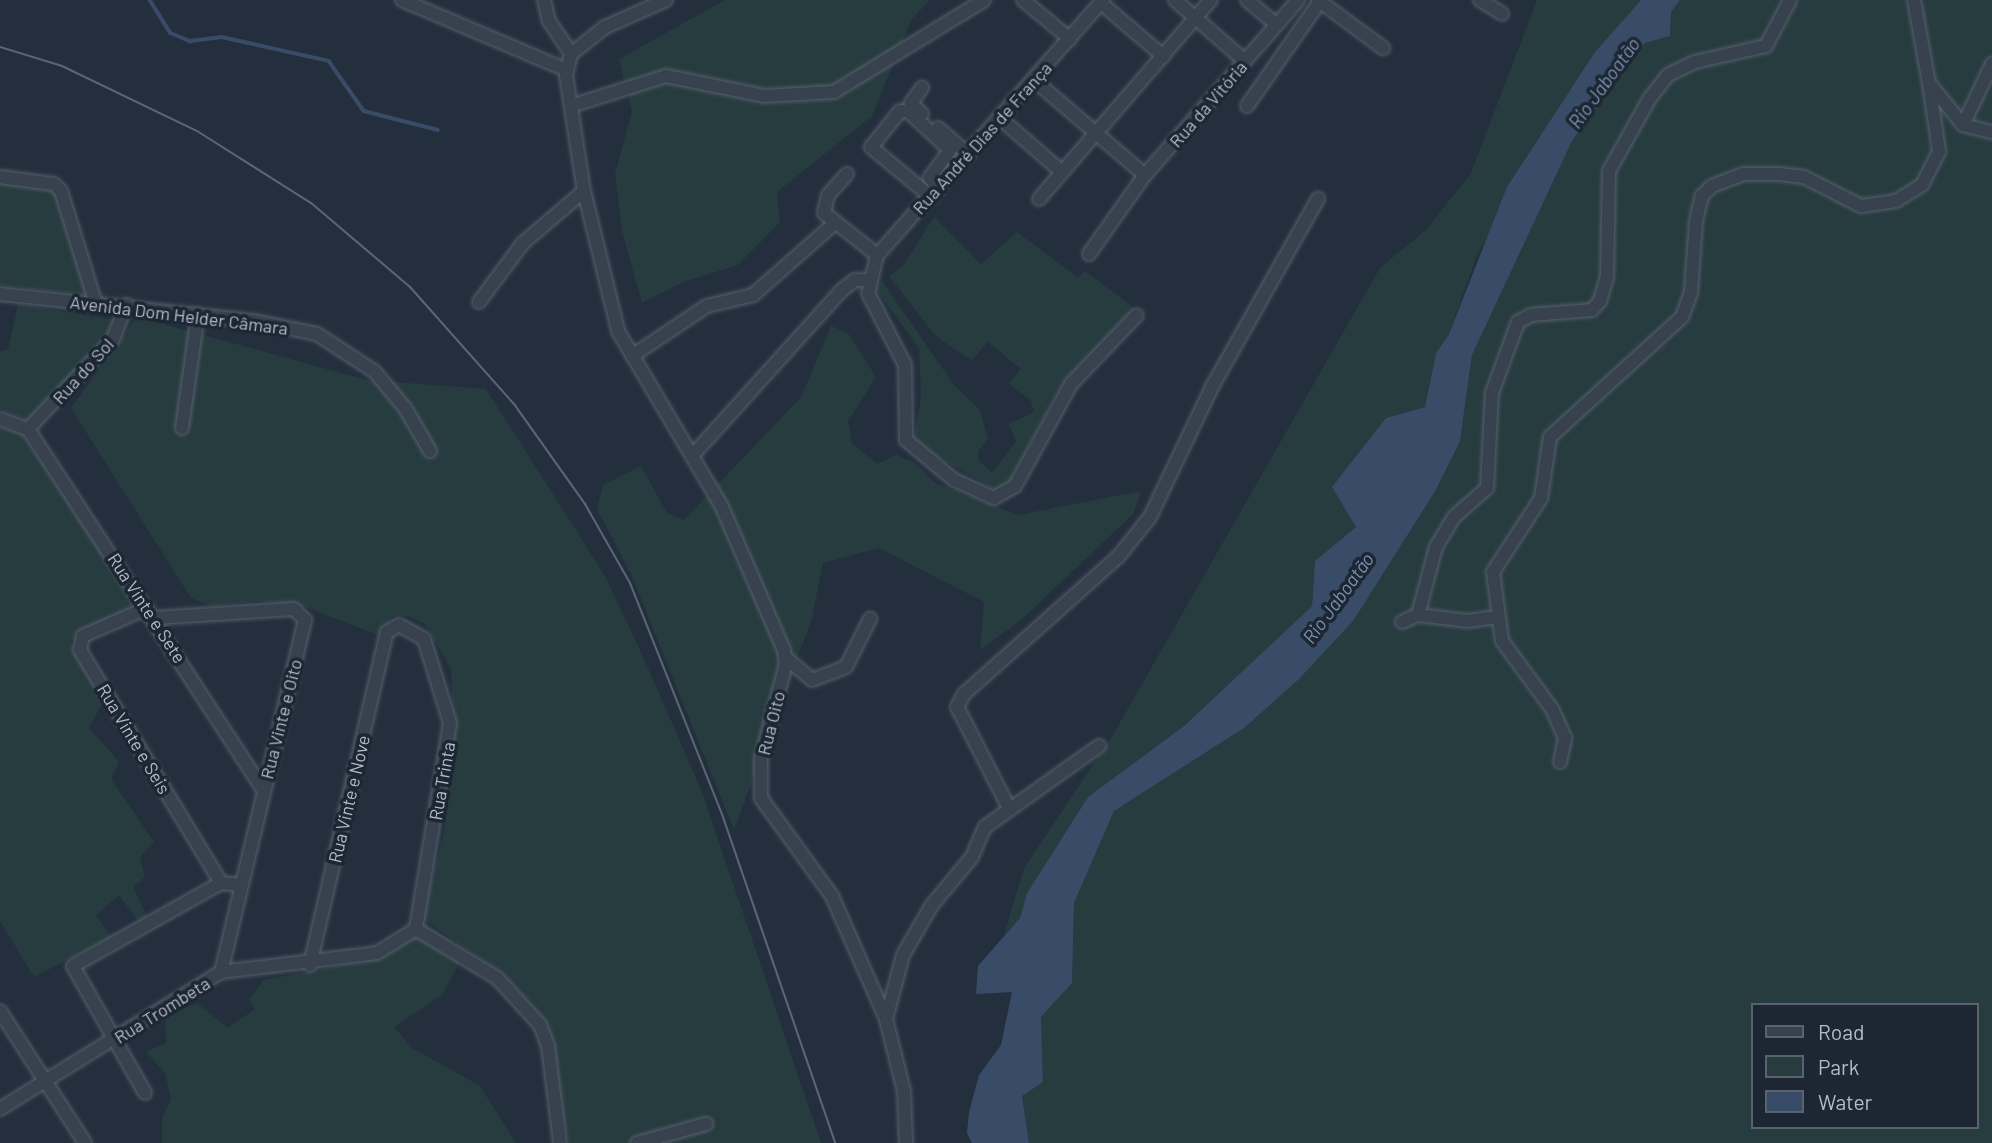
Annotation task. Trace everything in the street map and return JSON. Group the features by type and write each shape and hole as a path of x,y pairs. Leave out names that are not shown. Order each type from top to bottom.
{"street":[{"path":"544,0 549,21 571,54"},
{"path":"666,0 605,27 571,54 566,70 574,105 584,191 618,331 737,537 786,658 812,680 845,667 870,619"},
{"path":"574,105 666,76 764,96 834,92 984,0"},
{"path":"1023,0 1070,38"},
{"path":"1175,0 1245,61"},
{"path":"1040,199 1211,0"},
{"path":"1247,0 1276,24"},
{"name":"Rua da Vitória","path":"1089,254 1145,175 1298,0"},
{"path":"1480,0 1502,14"},
{"path":"1418,615 1436,547 1454,517 1487,488 1492,393 1518,322 1531,315 1592,310 1600,301 1607,276 1609,171 1650,98 1668,75 1695,62 1766,46 1790,0"},
{"path":"1560,762 1565,738 1561,729 1502,641 1493,572 1541,498 1550,437 1599,397 1685,310 1702,196 1724,179 1779,174 1804,177 1861,206 1896,201 1922,185 1940,151 1914,0"},
{"path":"406,1 566,70"},
{"path":"1102,1 1163,56"},
{"name":"Rua André Dias de França","path":"867,280 877,255 969,155 1102,1"},
{"path":"1247,106 1320,1 1383,48"},
{"path":"1963,125 1992,64"},
{"path":"1034,80 1145,175"},
{"path":"1929,83 1963,125 1992,132"},
{"path":"922,88 913,106 969,155"},
{"path":"900,111 908,111 950,150 930,178 934,193 871,147 900,111"},
{"path":"1001,118 1062,173"},
{"path":"847,173 824,204 835,223 877,255"},
{"path":"0,177 47,182 61,191 96,304"},
{"path":"479,302 523,243 584,191"},
{"path":"1009,808 957,707 964,694 1118,557 1150,517 1213,386 1318,198"},
{"path":"632,356 706,306 753,295 835,223"},
{"path":"692,456 842,290 855,280 867,280 869,303 905,365 906,440 954,480 994,498 1011,492 1062,396 1137,315"},
{"name":"Avenida Dom Helder Câmara","path":"0,294 198,314 295,328 335,342 391,389 430,451"},
{"name":"Rua do Sol","path":"28,429 113,339 127,306"},
{"path":"182,428 198,314"},
{"path":"0,419 28,429"},
{"name":"Rua Vinte e Sete","path":"28,429 263,789"},
{"name":"Rua Vinte e Oito","path":"150,613 294,609 303,614 221,972"},
{"name":"Rua Vinte e Seis","path":"150,613 83,636 80,650 221,883"},
{"path":"1402,622 1418,615 1468,621 1497,617"},
{"name":"Rua Trinta","path":"387,632 399,625 424,639 450,723 416,929"},
{"name":"Rua Vinte e Nove","path":"310,965 387,632"},
{"name":"Rua Oito","path":"786,658 761,758 761,798 832,896 886,1019 904,1091 906,1143"},
{"path":"886,1019 903,955 932,905 967,865 985,827 1099,746"},
{"path":"145,1093 73,966 221,883 241,885"},
{"path":"416,929 497,978 540,1026 548,1046 560,1143"},
{"name":"Rua Trombeta","path":"0,1110 221,972 310,965 385,950 416,929"},
{"path":"0,1011 85,1143"},
{"path":"637,1143 706,1124"}],"green space":[{"path":"725,0 930,0 911,20 872,116 777,192 780,222 738,265 683,282 642,303 622,231 615,174 632,112 619,59"},
{"path":"1537,0 1641,0 1595,52 1477,255 1449,334 1436,353 1425,407 1386,418 1356,527 1315,561 1312,606 1184,726 1088,797 1027,893 1020,918 1004,935 1024,868 1114,733 1380,268 1427,229 1471,173"},
{"path":"1680,0 1992,0 1992,1143 1029,1143 1022,1096 1043,1082 1041,1017 1072,983 1074,903 1114,811 1244,728 1353,621 1460,441 1472,355 1572,141 1645,43 1670,36 1671,12"},
{"path":"0,183 53,190 69,211 90,296 0,285"},
{"path":"934,217 981,264 1017,232 1078,278 1085,271 1134,308 1057,391 1003,494 913,443 921,398 919,348 874,287 882,281 954,385 980,410 988,439 978,451 978,460 992,473 1016,441 1009,424 1034,412 1031,401 1009,384 1021,369 988,342 972,360 955,350 935,335 889,276 903,266"},
{"path":"18,304 115,320 103,341 29,420 0,410 0,351 8,349"},
{"path":"137,317 367,380 486,389 605,576 645,661 702,792 821,1143 569,1143 546,1021 506,977 422,918 444,832 454,756 451,669 425,624 408,616 392,616 381,636 300,605 257,601 211,606 191,598 71,408"},
{"path":"831,326 848,333 876,377 848,421 852,443 877,464 896,455 916,463 935,483 1018,515 1141,491 1133,514 1021,620 980,650 984,602 879,548 823,563 812,618 734,830 631,574 597,509 603,485 641,466 667,513 684,520 801,397"},
{"path":"0,427 22,434 141,607 71,641 103,702 89,728 119,762 111,779 154,842 140,857 145,877 133,887 147,916 139,922 119,895 96,915 111,937 34,977 0,921"},
{"path":"417,932 460,961 443,994 394,1027 412,1048 480,1086 516,1143 162,1143 162,1119 171,1099 165,1073 146,1052 166,1043 165,1016 197,1003 228,1028 255,1009 249,999 264,980 367,960"}],"water":[{"name":"Rio Jaboatão","path":"1641,0 1680,0 1671,12 1670,36 1645,43 1572,141 1472,355 1460,441 1434,493 1353,621 1299,679 1244,728 1114,811 1074,903 1072,983 1041,1017 1043,1082 1022,1096 1029,1143 972,1143 967,1133 969,1112 979,1075 1001,1045 1012,992 976,994 978,966 1020,918 1027,893 1088,797 1184,726 1312,606 1315,561 1356,527 1332,487 1386,418 1425,407 1436,353 1449,334 1507,187 1595,52"}],"waterway":[{"path":"150,0 171,33 190,41 222,37 329,61 364,111 438,130"}],"tram line":[{"path":"0,47 62,66 197,131 311,203 410,287 514,404 585,504 630,583 723,817 835,1143"}]}
